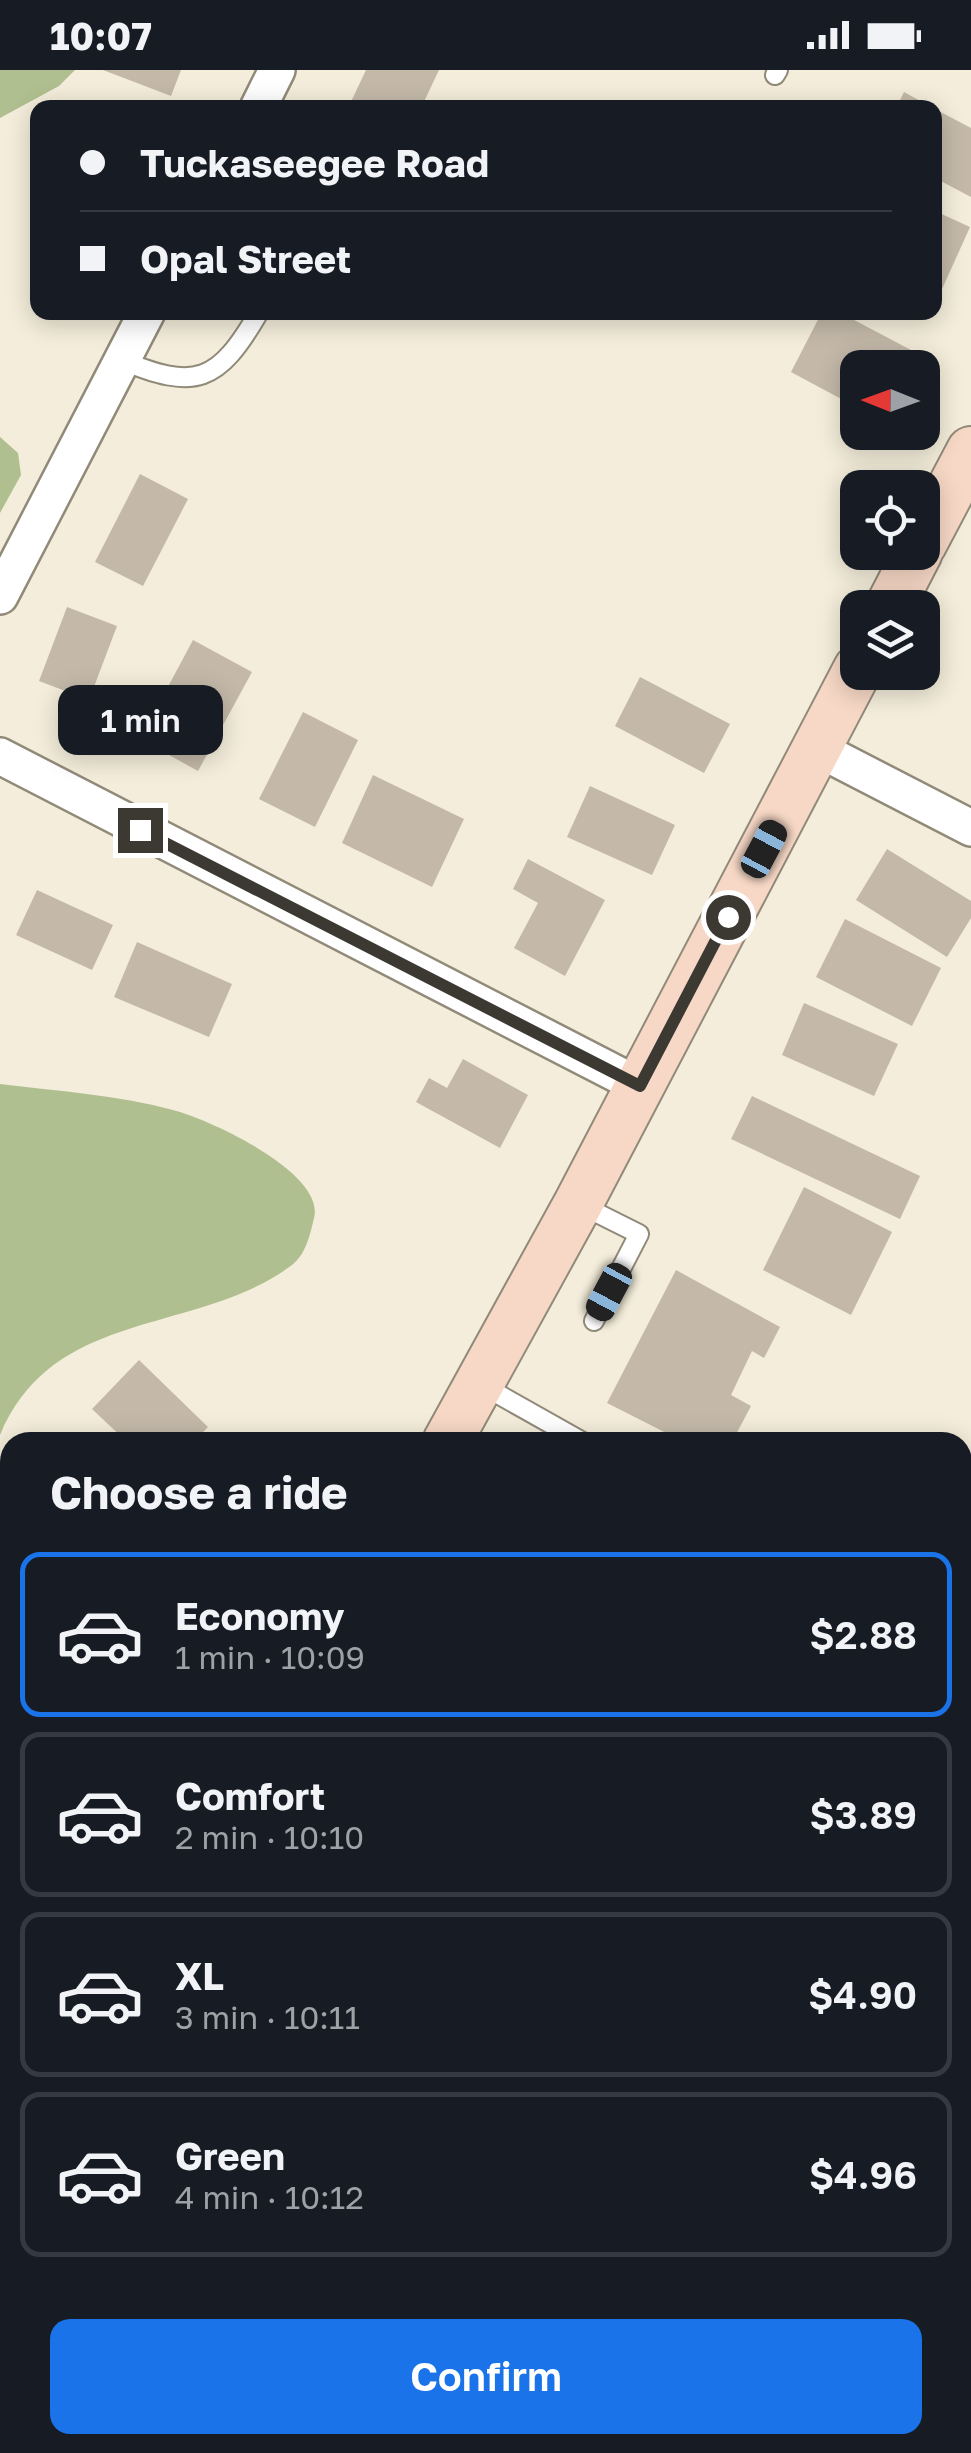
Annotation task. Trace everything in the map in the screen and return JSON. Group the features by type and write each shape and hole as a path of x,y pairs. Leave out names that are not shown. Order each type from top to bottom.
{"main road":[{"path":"940,510 971,451"},
{"path":"454,1432 578,1204 847,690"}],"street":[{"path":"262,100 278,70"},
{"path":"0,596 142,320"},
{"path":"816,748 971,828"},
{"path":"0,756 640,1086"}],"lane":[{"path":"120,360 178,380 203,378 223,365 253,320"},
{"path":"578,1204 639,1234 594,1321"},
{"path":"480,1384 565,1432"}],"green space":[{"path":"0,70 75,70 59,86 0,118"},
{"path":"0,437 18,453 21,475 0,513"},
{"path":"0,1084 130,1101 190,1115 262,1150 302,1183 313,1201 314,1218 307,1244 297,1261 254,1287 214,1303 91,1343 55,1364 24,1394 0,1432"}],"building":[{"path":"103,70 181,70 171,96"},
{"path":"366,70 439,70 425,100 352,100"},
{"path":"904,92 918,100 900,100"},
{"path":"942,113 971,128 971,197 942,182"},
{"path":"942,214 970,227 942,289"},
{"path":"818,320 854,320 911,350 840,350 840,398 791,372"},
{"path":"140,474 188,499 143,586 95,562"},
{"path":"67,607 117,626 89,700 39,681"},
{"path":"193,640 252,672 198,771 140,739"},
{"path":"640,677 730,724 704,773 615,726"},
{"path":"303,712 358,740 315,827 259,799"},
{"path":"373,775 464,819 432,887 342,843"},
{"path":"590,786 675,825 652,875 567,837"},
{"path":"887,849 971,901 971,918 947,957 856,900"},
{"path":"528,859 605,900 565,976 514,948 538,903 513,889"},
{"path":"37,890 113,925 92,970 16,935"},
{"path":"845,919 941,968 912,1026 816,977"},
{"path":"137,942 232,984 209,1037 114,997"},
{"path":"804,1003 898,1044 874,1096 782,1055"},
{"path":"463,1059 528,1095 500,1148 416,1102 429,1078 447,1088"},
{"path":"752,1096 920,1176 900,1219 731,1139"},
{"path":"804,1187 892,1232 851,1315 763,1270"},
{"path":"676,1270 780,1327 764,1358 752,1351 731,1395 751,1406 737,1432 664,1432 607,1403"},
{"path":"139,1360 208,1427 203,1432 116,1432 92,1409"}],"route":[{"path":"140,830 420,977 640,1086 728,917"}]}
